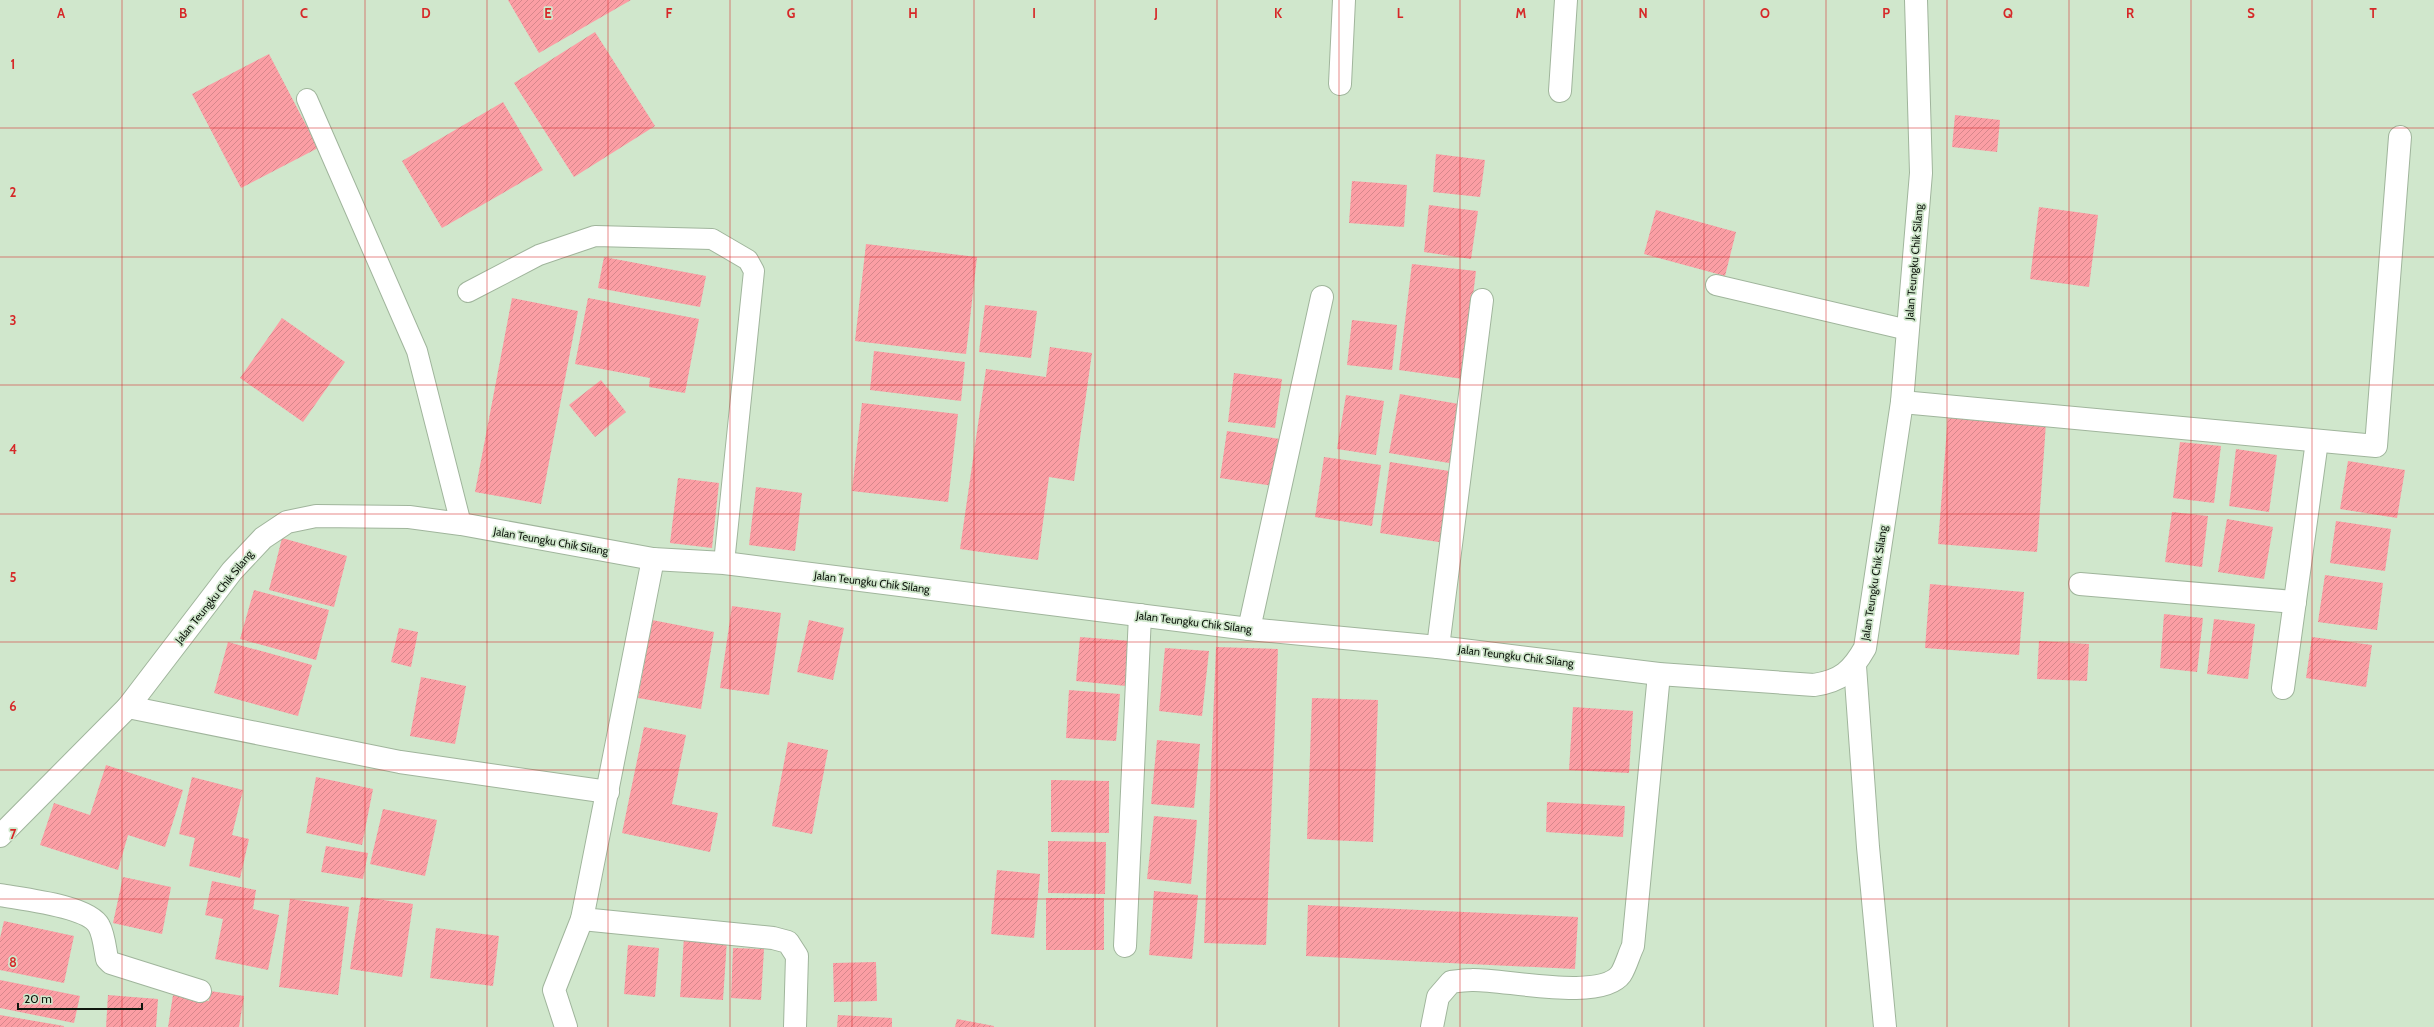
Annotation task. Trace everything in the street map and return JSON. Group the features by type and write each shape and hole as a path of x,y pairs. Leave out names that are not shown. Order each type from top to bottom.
{"street":[{"path":"1340,84 1344,0"},
{"path":"1560,91 1566,0"},
{"name":"Jalan Teungku Chik Silang","path":"0,836 128,707 232,571 263,538 287,522 316,516 409,517 461,524 653,559 724,563 1249,629 1438,647 1659,674 1814,685 1839,678 1855,666 1865,648 1902,402 1921,173 1916,0"},
{"path":"1902,402 2376,446 2400,137"},
{"path":"1249,629 1322,297"},
{"path":"1438,647 1482,300"},
{"path":"2283,688 2317,441"},
{"path":"566,1027 554,990 582,918 653,559"},
{"path":"2080,584 2295,602"},
{"path":"1125,946 1140,615"},
{"path":"1855,666 1868,847 1885,1027"},
{"path":"1432,1027 1438,997 1451,982 1473,980 1562,988 1596,987 1610,983 1621,974 1633,946 1659,674"},
{"path":"128,707 400,762 608,792"},
{"path":"0,895 70,909 91,917 100,926 107,959 111,963 200,991"},
{"path":"582,918 773,938 788,942 797,956 795,1027"}],"lane":[{"path":"307,99 417,351 461,524"},
{"path":"468,292 539,255 595,236 712,239 748,260 754,271 724,563"},
{"path":"1716,284 1908,330"}],"building":[{"path":"508,0 631,0 539,53"},
{"path":"595,32 655,126 574,177 514,83"},
{"path":"269,54 318,148 241,188 192,94"},
{"path":"503,102 543,170 442,228 402,161"},
{"path":"1955,115 2000,120 1997,152 1952,147"},
{"path":"1436,154 1485,160 1480,197 1433,192"},
{"path":"1352,181 1407,185 1404,227 1349,223"},
{"path":"1429,205 1478,211 1471,259 1424,252"},
{"path":"2039,207 2098,215 2089,287 2030,279"},
{"path":"1656,210 1736,232 1725,276 1644,254"},
{"path":"866,244 977,257 966,354 855,341"},
{"path":"604,257 706,276 700,307 598,288"},
{"path":"1412,264 1476,271 1463,379 1399,370"},
{"path":"512,298 578,311 541,504 475,492"},
{"path":"588,298 699,319 685,393 649,387 650,378 575,364"},
{"path":"985,305 1037,311 1031,358 979,352"},
{"path":"282,318 345,362 303,422 240,378"},
{"path":"1352,320 1397,325 1392,370 1347,365"},
{"path":"1050,347 1092,353 1074,481 1049,477 1038,560 960,549 986,369 1046,377"},
{"path":"874,351 965,362 961,401 870,390"},
{"path":"1234,373 1282,379 1275,428 1228,422"},
{"path":"601,380 626,412 595,437 569,405"},
{"path":"1400,394 1465,405 1455,464 1389,453"},
{"path":"1346,395 1384,401 1376,455 1337,449"},
{"path":"862,403 958,414 948,502 852,491"},
{"path":"1948,415 2046,423 2037,552 1938,544"},
{"path":"1227,431 1280,439 1273,486 1220,478"},
{"path":"2180,442 2221,446 2214,503 2173,498"},
{"path":"2236,449 2277,455 2269,512 2229,506"},
{"path":"1324,457 1381,465 1372,526 1315,517"},
{"path":"2348,461 2405,470 2397,518 2340,509"},
{"path":"1390,462 1456,472 1445,543 1380,533"},
{"path":"678,478 719,483 712,548 670,543"},
{"path":"756,487 802,493 795,551 749,545"},
{"path":"2172,512 2208,516 2202,567 2165,562"},
{"path":"2227,519 2273,527 2264,579 2218,572"},
{"path":"2336,521 2391,529 2385,571 2330,563"},
{"path":"282,538 347,556 334,607 269,590"},
{"path":"2325,575 2383,583 2377,630 2318,622"},
{"path":"1930,584 2024,592 2019,655 1925,648"},
{"path":"254,590 329,610 316,660 240,639"},
{"path":"732,606 781,613 769,695 720,688"},
{"path":"2164,614 2203,618 2197,672 2160,668"},
{"path":"2214,619 2255,624 2248,679 2207,674"},
{"path":"652,620 714,632 701,709 638,698"},
{"path":"809,620 844,628 833,680 797,672"},
{"path":"399,628 418,632 411,667 391,662"},
{"path":"1080,637 1131,641 1126,686 1076,681"},
{"path":"2312,637 2372,645 2366,687 2306,678"},
{"path":"2039,641 2089,644 2087,681 2037,679"},
{"path":"228,642 312,665 298,716 214,693"},
{"path":"1216,647 1278,649 1266,945 1204,943"},
{"path":"1165,648 1209,651 1202,716 1159,711"},
{"path":"421,677 466,686 455,744 410,736"},
{"path":"1069,690 1120,694 1116,741 1066,738"},
{"path":"1312,698 1378,700 1373,842 1307,839"},
{"path":"1573,707 1633,711 1629,773 1569,770"},
{"path":"644,727 686,735 672,804 718,813 710,852 622,833"},
{"path":"1157,740 1200,744 1194,808 1151,804"},
{"path":"788,742 828,750 812,834 772,826"},
{"path":"106,765 183,790 165,847 128,835 118,870 40,845 54,803 90,815"},
{"path":"192,777 243,790 232,835 249,839 240,878 189,866 195,838 179,834"},
{"path":"316,777 373,789 362,845 306,833"},
{"path":"1051,780 1109,781 1109,833 1051,832"},
{"path":"1547,802 1625,806 1623,837 1546,832"},
{"path":"383,809 437,820 425,876 370,864"},
{"path":"1154,816 1197,820 1191,884 1147,879"},
{"path":"1048,841 1106,842 1105,894 1048,893"},
{"path":"326,846 368,853 363,879 321,872"},
{"path":"997,870 1040,874 1034,938 991,934"},
{"path":"123,877 171,887 162,934 113,923"},
{"path":"212,881 256,890 253,909 279,915 268,970 215,959 223,919 205,915"},
{"path":"1154,891 1198,895 1192,959 1149,955"},
{"path":"361,897 413,904 402,977 350,969"},
{"path":"1046,898 1104,898 1104,950 1046,950"},
{"path":"290,899 349,907 338,995 279,987"},
{"path":"1308,905 1578,917 1575,969 1306,956"},
{"path":"4,921 74,936 64,983 0,970 0,938"},
{"path":"436,928 499,936 493,986 430,978"},
{"path":"684,937 727,940 723,1000 680,997"},
{"path":"628,945 659,948 655,997 624,994"},
{"path":"733,948 764,949 761,1000 731,998"},
{"path":"876,962 877,1001 834,1002 833,963"},
{"path":"0,980 80,996 74,1023 0,1008"},
{"path":"210,991 244,996 239,1027 168,1027 173,995 209,1001"},
{"path":"108,995 158,999 156,1027 106,1027"},
{"path":"0,1015 64,1026 64,1027 0,1027"},
{"path":"838,1015 892,1018 892,1027 837,1027"},
{"path":"957,1019 994,1026 994,1027 955,1027"}]}
